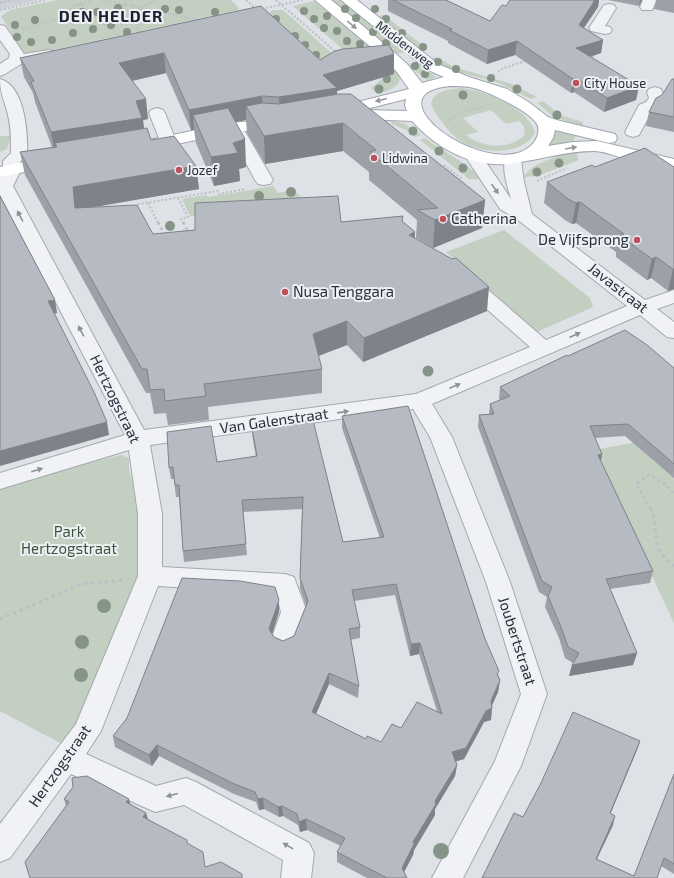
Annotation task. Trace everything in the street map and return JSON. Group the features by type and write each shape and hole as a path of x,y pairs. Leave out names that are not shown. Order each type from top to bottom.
{"main road":[{"name":"Middenweg","path":"322,0 400,64 416,83 418,91"},
{"name":"Middenweg","path":"348,0 434,67 467,81 494,90 523,104 542,120"},
{"path":"417,117 335,115 362,105 418,91 437,83 467,81"},
{"path":"418,91 415,95 413,105 417,117 459,150 473,156 494,160 513,160 532,154 580,146 596,146 674,164"},
{"path":"542,120 559,126 674,153"},
{"path":"532,154 546,135 546,129 542,120"},
{"path":"131,147 263,123 287,123 267,130 239,135 174,140"},
{"path":"6,166 32,166 61,159"}],"street":[{"path":"595,30 602,4"},
{"path":"2,31 18,54 16,60"},
{"path":"0,71 16,60 60,52"},
{"path":"0,84 11,97 20,137 20,154 6,166"},
{"path":"633,132 645,108 656,101 657,98 655,92"},
{"path":"157,113 174,140"},
{"path":"239,135 264,180"},
{"name":"Javastraat","path":"473,156 506,205 524,216 674,332"},
{"path":"513,160 514,182 524,216"},
{"name":"Hertzogstraat","path":"0,848 87,731 150,576 150,514 138,439 4,186 6,166"},
{"path":"452,268 544,349"},
{"name":"Van Galenstraat","path":"0,481 138,439 419,401 544,349 618,316 644,308 674,296"},
{"name":"Joubertstraat","path":"419,401 442,437 498,582 534,694 507,766 447,878"},
{"path":"150,576 284,584 294,612 284,640"},
{"path":"67,759 155,799 186,791 300,853 296,878"}],"path":[{"path":"0,3 13,0"},
{"path":"0,10 46,0"},
{"path":"2,31 37,26 55,20 73,6 93,0"},
{"path":"102,0 204,21"},
{"path":"126,0 120,18 157,0"},
{"path":"131,0 140,35"},
{"path":"246,0 256,10"},
{"path":"276,0 342,57"},
{"path":"250,11 302,0"},
{"path":"79,3 122,39"},
{"path":"583,56 591,58 596,56"},
{"path":"494,75 504,68 532,59"},
{"path":"433,131 461,112 488,106 523,104"},
{"path":"535,182 570,167"},
{"path":"139,212 136,205 218,191 219,194 267,185 264,180"},
{"path":"178,198 188,217 181,219 187,230 182,232 185,238"},
{"path":"148,203 166,238"},
{"path":"674,494 663,482 649,475 637,483 638,488 656,518 655,532 659,550 674,566"},
{"path":"0,619 82,584 150,576"}],"shaded area":[{"path":"0,0 39,0 0,9"}],"green space":[{"path":"57,0 231,0 239,8 238,10 26,56 1,16 10,10"},
{"path":"329,0 341,0 405,52 395,54"},
{"path":"314,1 383,58 355,60 293,6"},
{"path":"273,10 283,10 337,58 324,63 268,14"},
{"path":"384,15 425,47 416,50 376,17"},
{"path":"437,57 454,67 512,84 537,97 531,99 499,83 441,67 429,59"},
{"path":"417,62 436,77 427,80 408,65"},
{"path":"395,69 399,74 400,79 396,86 388,91 378,94 371,88 382,79 380,73"},
{"path":"461,88 481,92 515,108 531,124 535,133 521,146 501,151 480,149 462,142 445,126 432,105 434,97 440,92","holes":["491,110 506,124 519,121 524,128 524,136 518,141 510,144 495,146 487,145 480,143 466,135 478,132 463,118"]},
{"path":"543,101 560,115 583,122 582,126 554,117 537,103"},
{"path":"392,121 405,124 421,135 415,137 408,131 392,124"},
{"path":"554,131 576,135 573,142 548,145"},
{"path":"0,136 11,136 7,149 0,152"},
{"path":"425,138 476,173 482,179 469,179 420,140"},
{"path":"577,152 578,160 574,162 540,175 522,178 527,172 546,160"},
{"path":"273,186 278,193 294,190 312,208 190,216 182,199 206,195 208,197"},
{"path":"504,230 590,298 593,307 537,332 446,252"},
{"path":"638,442 674,475 674,623 593,450"},
{"name":"Park Hertzogstraat","path":"121,455 129,458 129,470 136,495 139,539 137,577 129,626 100,685 64,745 0,711 0,484"}],"building":[{"path":"393,0 446,0 490,21 502,5 506,6 510,0 595,0 579,25 603,40 576,48 639,86 607,98 576,78 573,79 517,41 488,50 449,30 452,29"},
{"path":"261,6 320,60 335,51 343,49 389,45 394,54 323,75 337,88 279,97 262,96 189,110 164,53 119,63 146,99 136,101 142,118 51,132 31,82 34,81 20,58"},
{"path":"672,79 674,79 674,117 649,112 656,98 662,95"},
{"path":"338,94 351,94 485,200 435,220 417,210 438,208 370,152 376,150 343,123 264,136 246,106 262,103 279,104"},
{"path":"228,108 245,139 233,143 238,153 211,157 193,115"},
{"path":"147,128 151,140 174,136 196,166 73,187 75,208 137,205 153,234 195,230 195,203 338,196 341,222 403,216 402,221 415,232 409,235 452,259 456,258 489,287 364,338 347,321 313,334 322,369 204,384 206,396 165,401 164,389 150,390 147,369 142,369 20,152 57,147 55,143"},
{"name":"De Vijfsprong","path":"645,148 674,167 674,269 656,257 652,259 620,236 624,234 580,202 576,203 568,199 547,182 592,165 595,167"},
{"path":"0,196 55,300 48,301 94,392 107,422 0,451"},
{"path":"625,330 647,345 674,368 674,464 628,424 590,426 602,454 598,455 653,571 606,579 637,653 572,665 579,653 568,647 548,596 552,587 542,581 479,415 494,414 490,404 510,396 500,387 567,355 568,356"},
{"path":"408,406 485,639 499,671 497,674 500,680 491,701 492,708 486,711 466,748 452,752 457,765 435,801 436,804 413,842 414,844 402,868 407,878 387,878 337,852 345,838 306,819 299,822 297,814 282,806 278,807 263,798 258,799 255,792 232,783 157,745 149,755 113,736 127,718 182,578 240,581 275,587 279,600 269,629 274,637 283,641 294,636 308,601 300,578 303,497 242,500 246,544 183,551 179,485 175,485 173,467 169,468 167,432 211,426 217,462 257,456 252,429 313,420 343,542 384,537 342,416","holes":["396,584 411,644 420,643 442,714 417,702 401,728 392,724 381,742 367,736 366,739 312,712 329,673 359,686 349,629 360,627 352,590"]},
{"path":"573,712 640,741 610,813 615,816 596,859 634,876 674,774 674,864 664,858 657,878 482,878 514,813 523,817 541,783"},
{"path":"87,776 129,799 126,802 146,813 143,817 187,840 187,843 203,852 205,867 221,862 242,874 242,878 30,878 25,862 69,802 64,799 73,787 72,778"}],"place":[{"name":"City House","path":"576,83"},
{"name":"Lidwina","path":"374,158"},
{"name":"Jozef","path":"179,170"},
{"name":"Catherina","path":"443,219"},
{"name":"De Vijfsprong","path":"637,240"},
{"name":"Nusa Tenggara","path":"285,292"}],"district":[{"name":"DEN HELDER","path":"111,16"}]}
